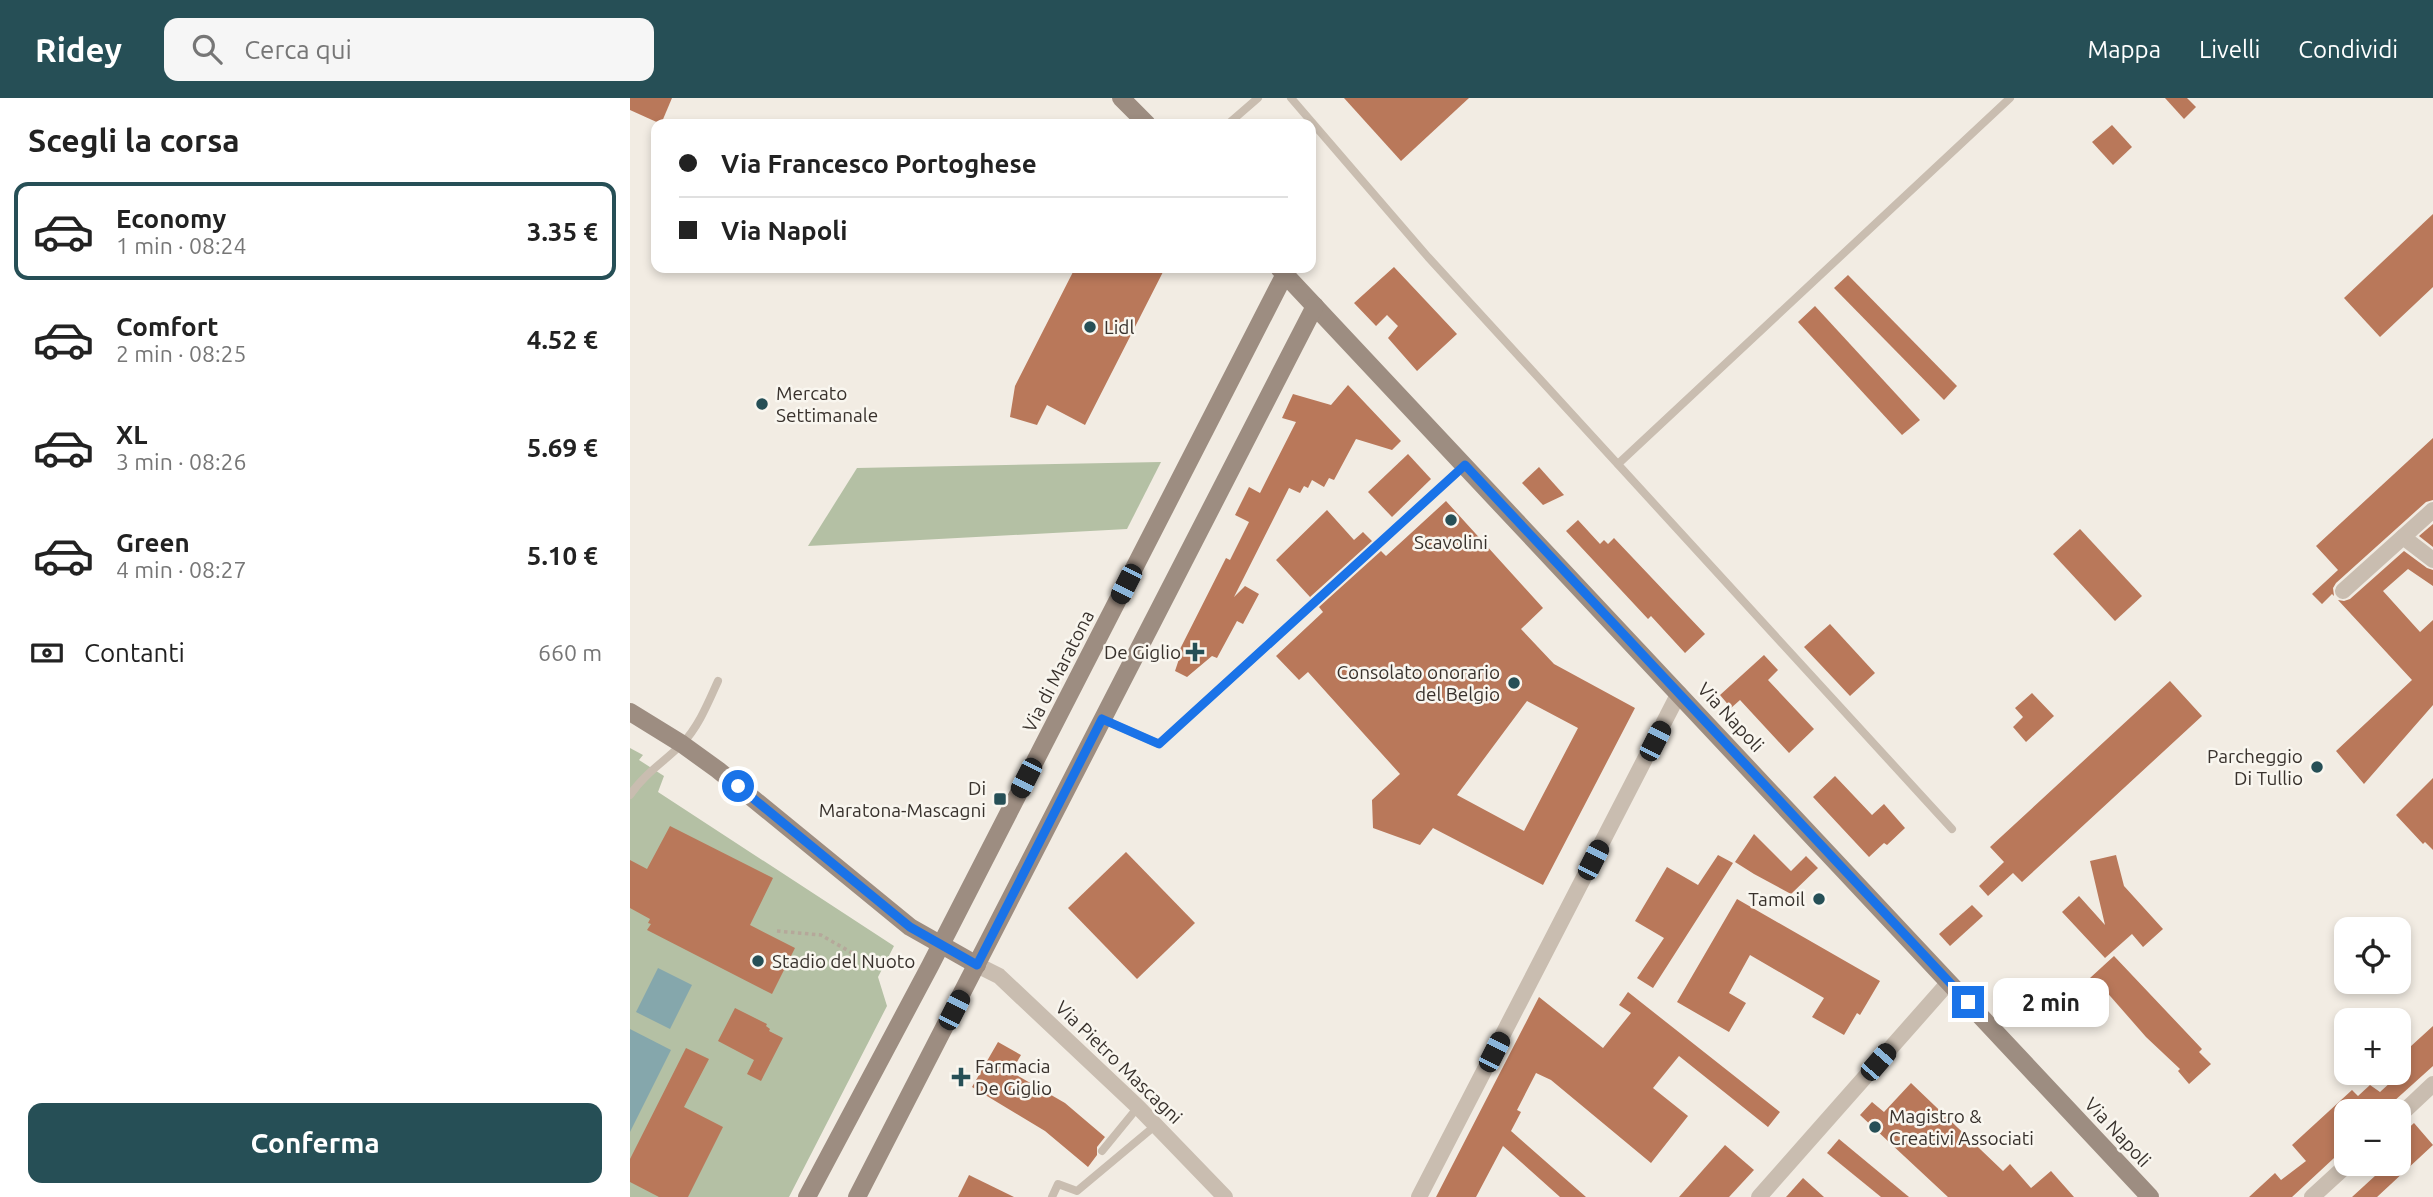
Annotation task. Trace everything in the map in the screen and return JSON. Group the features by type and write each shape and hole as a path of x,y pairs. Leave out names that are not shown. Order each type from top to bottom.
{"main road":[{"path":"1122,98 1142,119"},
{"name":"Via di Maratona","path":"807,1197 940,944 1281,273"},
{"name":"Via Napoli","path":"1284,273 2150,1197"},
{"path":"857,1197 1315,306"},
{"path":"630,712 682,744 728,778 900,919 977,965"}],"street":[{"path":"2343,591 2433,510"},
{"path":"2403,537 2433,559"},
{"path":"1419,1197 1679,693"},
{"name":"Via Pietro Mascagni","path":"977,965 999,976 1138,1107 1225,1197"},
{"path":"1759,1197 1949,982"},
{"path":"2411,1105 2433,1084"},
{"path":"2312,1197 2335,1176"}],"lane":[{"path":"1234,119 1258,98"},
{"path":"1290,98 1308,119"},
{"path":"1618,464 2010,98"},
{"path":"1316,128 1428,257 1952,829"},
{"path":"1102,719 1159,744 1465,465"},
{"path":"630,795 653,769 682,744 698,724 718,681"},
{"path":"1102,1151 1138,1107"},
{"path":"1052,1197 1058,1184 1077,1191 1156,1125"}],"path":[{"path":"777,931 821,935 855,954"}],"green space":[{"path":"1161,462 1127,529 808,546 857,468"},
{"name":"Stadio del Nuoto","path":"630,748 643,755 639,760 664,776 658,792 894,946 878,977 887,1006 789,1197 630,1197"}],"water":[{"path":"658,968 692,985 670,1029 636,1012"},
{"path":"630,1029 671,1050 630,1132"}],"building":[{"path":"630,98 672,98 663,119 651,119 630,110"},
{"path":"1344,98 1469,98 1401,161"},
{"path":"2165,98 2187,98 2196,107 2184,119"},
{"path":"2112,125 2132,147 2113,165 2092,142"},
{"path":"2433,214 2433,287 2380,337 2344,298"},
{"path":"1394,267 1457,334 1417,371 1388,338 1398,326 1387,315 1376,326 1354,303"},
{"name":"Lidl","path":"1072,273 1162,273 1085,425 1047,405 1037,425 1010,417 1015,386"},
{"path":"1848,275 1957,386 1944,400 1834,288"},
{"path":"1815,306 1920,420 1902,435 1798,322"},
{"path":"1348,385 1401,441 1392,450 1356,439 1334,480 1329,478 1324,487 1312,480 1308,488 1304,486 1300,493 1289,488 1234,597 1245,586 1259,594 1243,624 1237,621 1217,658 1212,656 1187,677 1175,671 1179,659 1176,657 1226,558 1230,560 1249,522 1235,515 1249,487 1260,493 1296,422 1282,418 1293,394 1331,405"},
{"path":"2433,438 2433,500 2426,502 2336,583 2333,588 2334,596 2332,594 2322,604 2312,594 2338,570 2316,546"},
{"path":"1408,454 1431,479 1392,517 1368,492"},
{"path":"1539,467 1564,495 1543,505 1522,483"},
{"path":"1446,501 1543,608 1521,629 1554,664 1635,708 1543,885 1433,828 1420,845 1373,828 1372,800 1400,774 1308,672 1299,680 1276,656 1323,612 1319,607 1381,551 1386,556","holes":["1527,701 1578,728 1524,831 1457,795"]},
{"path":"1327,510 1354,540 1363,532 1372,541 1310,597 1276,560"},
{"path":"1578,520 1600,544 1604,540 1608,544 1614,538 1705,634 1685,653 1651,616 1648,619 1566,531"},
{"path":"2433,524 2433,547 2419,536"},
{"path":"2080,529 2142,596 2115,621 2053,554"},
{"path":"2404,551 2433,570 2433,586 2408,569 2383,591 2420,632 2433,620 2433,705 2364,784 2336,751 2412,680 2338,600 2350,599"},
{"path":"1830,624 1875,673 1850,696 1804,647"},
{"path":"1764,655 1778,670 1768,680 1814,729 1789,753 1740,700 1731,708 1720,695"},
{"path":"2170,681 2202,716 2022,882 2013,873 1988,896 1979,886 2004,862 1990,847"},
{"path":"2032,693 2054,716 2026,742 2013,727 2023,717 2015,708"},
{"path":"1835,776 1872,815 1884,804 1905,828 1869,857 1813,797"},
{"path":"2433,778 2433,850 2425,842 2423,844 2396,815"},
{"path":"670,826 773,878 750,925 795,948 772,994 647,930 651,924 648,923 650,919 630,908 630,860 647,869"},
{"path":"1754,834 1791,871 1806,856 1818,868 1791,894 1735,862"},
{"path":"1126,852 1195,923 1137,979 1068,908"},
{"path":"1718,855 1733,863 1653,988 1637,978 1664,938 1635,921 1667,867 1698,885"},
{"path":"2116,855 2124,886 2163,929 2143,947 2132,934 2105,958 2062,912 2079,896 2105,925 2090,861"},
{"path":"1737,899 1880,981 1860,1015 1857,1013 1844,1035 1812,1017 1824,998 1750,955 1729,993 1746,1003 1729,1032 1677,1002"},
{"path":"1972,905 1983,916 1950,946 1939,934"},
{"path":"2114,956 2202,1049 2199,1052 2211,1064 2189,1084 2178,1071 2180,1069 2146,1037 2104,989 2090,978"},
{"path":"1628,992 1780,1112 1768,1127 1679,1056 1653,1088 1688,1116 1651,1163 1551,1080 1536,1073 1517,1110 1521,1112 1511,1131 1586,1197 1560,1197 1503,1146 1476,1197 1436,1197 1539,997 1603,1048 1631,1013 1619,1005"},
{"path":"735,1008 767,1024 769,1031 783,1038 761,1081 747,1074 754,1060 718,1041"},
{"path":"2433,1026 2433,1066 2396,1099 2342,1099 2352,1090 2358,1096 2370,1085 2380,1092 2388,1085 2411,1085 2411,1046"},
{"path":"998,1042 1021,1055 1011,1072 1065,1103 1105,1137 1088,1167 1045,1131 972,1087"},
{"path":"686,1048 709,1059 684,1107 723,1127 688,1197 659,1197 630,1182 630,1159"},
{"path":"1911,1083 2003,1171 2010,1164 2031,1188 2051,1171 2074,1197 1948,1197 1860,1115 1872,1102 1884,1112"},
{"path":"2334,1106 2334,1158 2292,1197 2249,1197 2275,1173 2281,1180 2306,1161 2292,1145"},
{"path":"2414,1123 2433,1145 2411,1165 2411,1126"},
{"path":"1839,1139 1909,1197 1881,1197 1827,1153"},
{"path":"1725,1145 1754,1170 1729,1197 1679,1197"},
{"path":"969,1175 1014,1197 958,1197"},
{"path":"2375,1176 2400,1176 2377,1197 2352,1197"},
{"path":"1803,1178 1824,1197 1786,1197"}],"place":[{"name":"Lidl","path":"1090,327"},
{"name":"Mercato Settimanale","path":"762,404"},
{"name":"Scavolini","path":"1451,520"},
{"name":"De Giglio","path":"1195,652"},
{"name":"Consolato onorario del Belgio","path":"1514,683"},
{"name":"Parcheggio Di Tullio","path":"2317,767"},
{"name":"Di Maratona-Mascagni","path":"1000,799"},
{"name":"Tamoil","path":"1819,899"},
{"name":"Stadio del Nuoto","path":"758,961"},
{"name":"Farmacia De Giglio","path":"961,1077"},
{"name":"Magistro & Creativi Associati","path":"1875,1127"}],"route":[{"path":"738,786 910,927 977,965 1102,719 1159,744 1465,465 1968,1002"}]}
